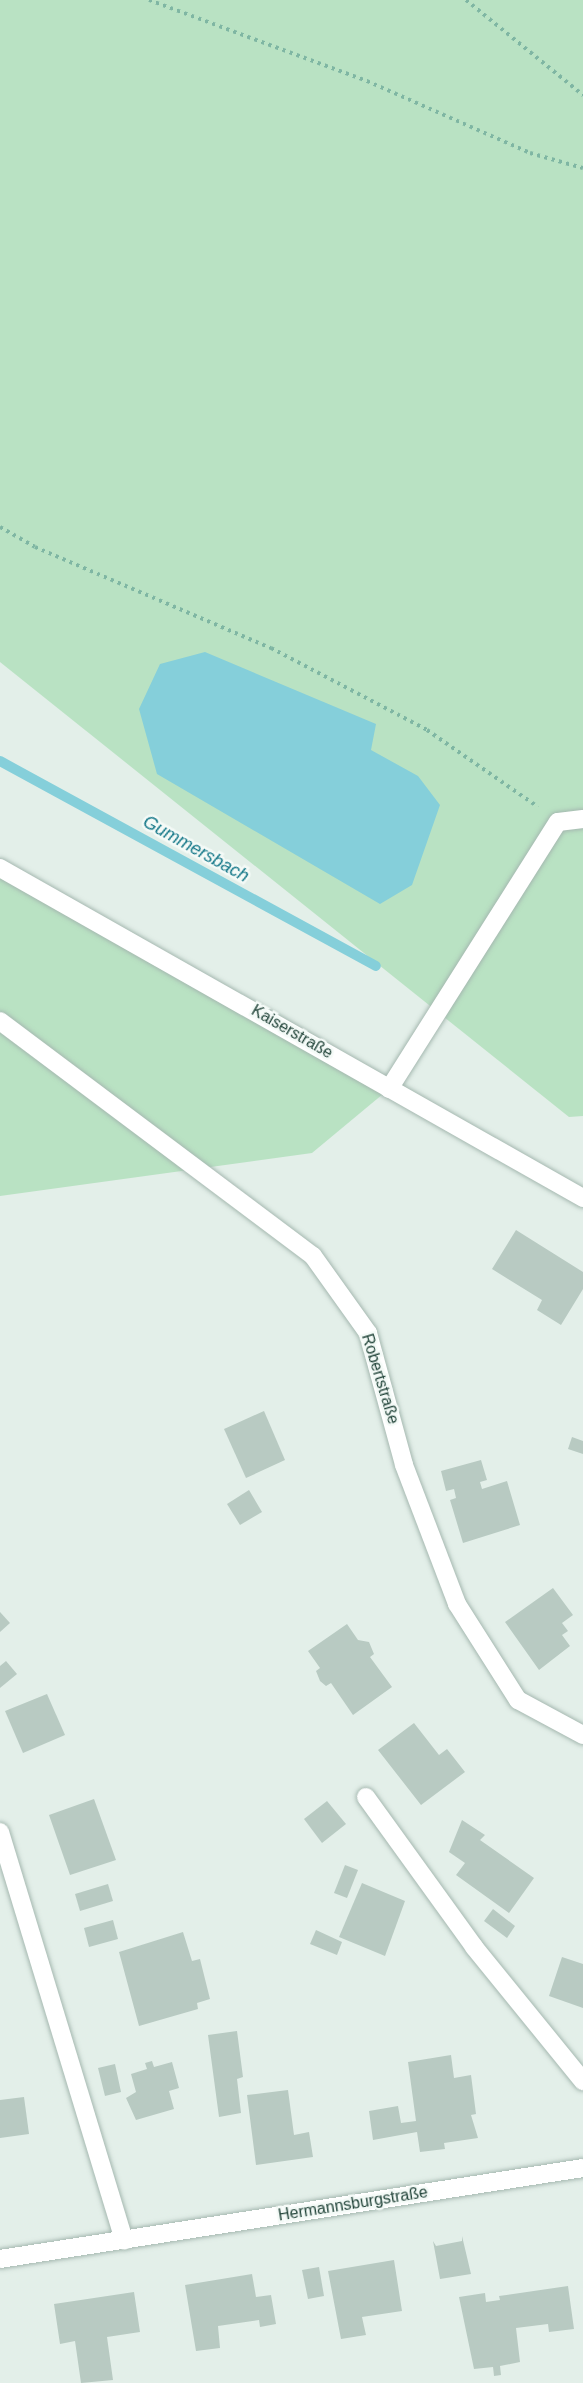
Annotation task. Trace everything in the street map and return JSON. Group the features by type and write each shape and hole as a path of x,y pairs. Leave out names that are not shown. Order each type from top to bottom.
{"street":[{"path":"389,1089 558,822 583,819"},
{"name":"Kaiserstraße","path":"0,868 583,1198"},
{"name":"Robertstraße","path":"0,1021 313,1256 368,1333 405,1465 457,1604 518,1700 583,1735"},
{"path":"366,1797 474,1947 583,2081"},
{"path":"0,1833 124,2241"},
{"name":"Hermannsburgstraße","path":"0,2259 583,2168"}],"path":[{"path":"149,0 367,81 530,153 583,168"},
{"path":"466,0 583,95"},
{"path":"0,527 35,547 271,648 428,730 558,822"}],"green space":[{"path":"0,0 583,0 583,1116 569,1117 0,662"},
{"path":"0,868 389,1089 312,1153 0,1196"}],"water":[{"path":"205,652 376,724 371,750 418,776 440,805 412,885 380,904 157,774 139,709 160,664"}],"building":[{"path":"516,1230 583,1272 583,1289 561,1325 537,1310 542,1300 492,1269"},
{"path":"264,1411 285,1460 246,1478 224,1429"},
{"path":"572,1437 583,1441 583,1454 568,1449"},
{"path":"481,1460 487,1480 480,1482 482,1489 507,1481 520,1525 463,1543 450,1500 456,1498 454,1489 446,1491 441,1471"},
{"path":"249,1490 262,1512 240,1525 227,1504"},
{"path":"553,1588 573,1615 562,1623 568,1631 562,1635 570,1646 539,1670 505,1622"},
{"path":"0,1612 10,1623 0,1632"},
{"path":"347,1624 358,1640 369,1642 374,1654 370,1657 392,1687 353,1715 331,1683 326,1686 320,1681 316,1671 320,1668 308,1651"},
{"path":"6,1661 17,1674 0,1688 0,1666"},
{"path":"47,1694 65,1735 23,1753 5,1711"},
{"path":"414,1723 439,1755 447,1749 465,1772 421,1805 378,1750"},
{"path":"94,1799 116,1860 70,1875 49,1815"},
{"path":"327,1801 346,1824 322,1843 304,1819"},
{"path":"462,1820 485,1835 480,1840 534,1878 509,1913 456,1875 465,1863 449,1852"},
{"path":"345,1865 358,1870 347,1898 334,1893"},
{"path":"362,1883 405,1901 385,1956 339,1937"},
{"path":"108,1884 113,1901 80,1911 75,1894"},
{"path":"493,1909 515,1926 507,1938 484,1921"},
{"path":"113,1920 118,1939 89,1947 84,1928"},
{"path":"316,1930 342,1942 337,1955 310,1944"},
{"path":"183,1932 192,1961 200,1959 210,1999 197,2003 198,2009 139,2026 119,1952"},
{"path":"562,1957 583,1964 583,2008 549,1996"},
{"path":"237,2031 243,2077 237,2079 241,2113 219,2117 208,2035"},
{"path":"451,2055 454,2078 471,2075 476,2114 471,2115 478,2138 444,2143 445,2149 420,2152 417,2132 373,2140 369,2111 398,2106 401,2123 416,2121 408,2062"},
{"path":"152,2061 154,2067 172,2062 179,2088 169,2091 174,2109 136,2120 126,2098 136,2092 131,2074 147,2069 145,2063"},
{"path":"115,2064 121,2092 105,2096 98,2068"},
{"path":"288,2090 294,2135 309,2132 313,2157 256,2165 247,2095"},
{"path":"24,2097 29,2134 0,2138 0,2100"},
{"path":"462,2236 471,2274 440,2279 433,2241 436,2246 462,2241"},
{"path":"394,2260 402,2311 362,2317 366,2335 341,2339 328,2271"},
{"path":"319,2267 324,2296 308,2299 302,2270"},
{"path":"252,2274 256,2297 271,2295 276,2324 260,2327 259,2320 218,2326 220,2348 196,2351 185,2285"},
{"path":"568,2286 574,2329 549,2332 548,2324 516,2328 520,2362 500,2366 501,2375 494,2376 493,2367 474,2369 459,2297 485,2293 486,2302 500,2300 499,2296"},
{"path":"134,2292 140,2332 107,2337 113,2380 81,2383 75,2341 60,2344 54,2304"}],"waterway":[{"name":"Gummersbach","path":"0,761 376,966"}]}
